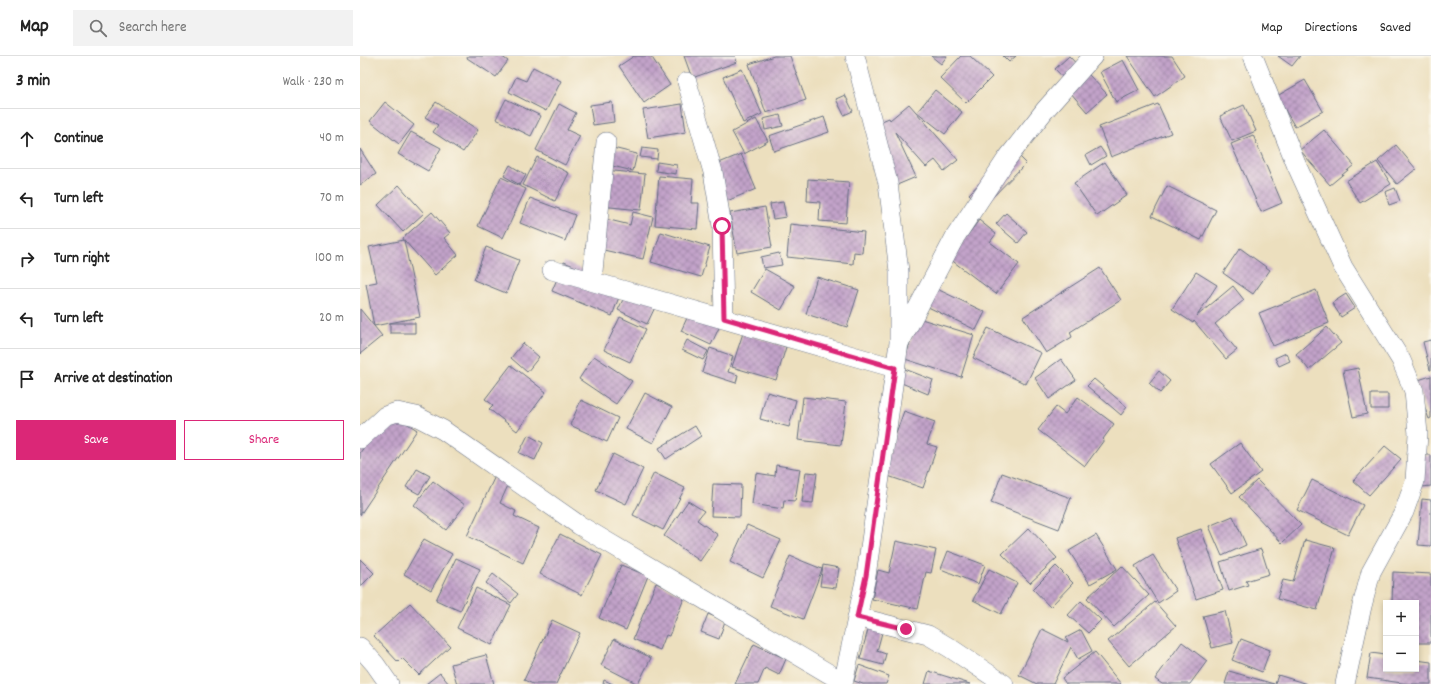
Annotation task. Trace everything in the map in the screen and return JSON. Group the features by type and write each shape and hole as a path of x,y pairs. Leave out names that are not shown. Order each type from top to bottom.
{"street":[{"path":"360,439 385,416 397,412 416,416 443,430 579,525 843,683 866,576 899,343 899,271 888,183 855,56"},
{"path":"899,343 955,237 1006,160 1045,110 1093,56"},
{"path":"1253,56 1296,164 1343,267 1401,360 1414,391 1418,434 1415,481 1404,512 1371,572 1344,684"},
{"path":"687,82 713,172 722,226 724,318"},
{"path":"592,282 606,142"},
{"path":"552,270 895,368"},
{"path":"857,617 928,635 1004,684"},
{"path":"360,647 376,664 389,684"}],"building":[{"path":"468,56 501,56 508,61 496,77 467,58"},
{"path":"634,56 651,56 670,85 644,103 619,66"},
{"path":"684,56 735,56 737,62 692,78"},
{"path":"774,56 790,56 806,100 766,113 749,64"},
{"path":"931,56 947,56 941,64"},
{"path":"961,56 970,56 992,77 966,103 940,78"},
{"path":"1003,56 1016,56 1009,62"},
{"path":"1069,56 1084,72 1070,85 1055,69"},
{"path":"1127,56 1172,56 1185,76 1155,97"},
{"path":"1278,56 1300,56 1292,66"},
{"path":"1123,60 1139,90 1116,102 1100,72"},
{"path":"533,67 561,81 546,111 509,92 516,77 526,81"},
{"path":"742,69 762,114 743,123 723,77"},
{"path":"1089,75 1107,94 1087,112 1070,92"},
{"path":"1305,80 1323,111 1295,127 1277,96"},
{"path":"935,90 962,112 945,134 917,112"},
{"path":"845,95 853,111 844,115 836,99"},
{"path":"506,99 541,116 531,136 496,119"},
{"path":"385,102 414,125 399,144 370,121"},
{"path":"436,102 478,130 463,152 433,132 438,125 425,117"},
{"path":"612,102 614,122 593,125 590,105"},
{"path":"559,104 576,113 567,130 580,136 565,165 536,150"},
{"path":"682,104 686,132 648,138 643,110"},
{"path":"909,104 958,160 944,171 935,160 926,167 895,132 916,177 897,185 870,126 889,118 890,120"},
{"path":"1158,104 1171,133 1111,157 1099,127"},
{"path":"1244,105 1256,131 1232,141 1220,116"},
{"path":"780,115 783,126 765,130 763,119"},
{"path":"824,117 829,132 774,151 769,136"},
{"path":"756,119 768,141 744,154 732,132"},
{"path":"1324,130 1354,165 1330,185 1300,150"},
{"path":"411,132 441,148 428,171 398,154"},
{"path":"1253,135 1282,203 1261,212 1231,144"},
{"path":"1396,145 1416,169 1397,184 1378,161"},
{"path":"605,146 637,154 633,171 600,163"},
{"path":"1100,147 1106,156 1091,165 1086,155"},
{"path":"642,148 658,150 657,159 640,157"},
{"path":"360,149 376,174 360,185"},
{"path":"1012,149 1026,163 983,207 969,194"},
{"path":"741,154 756,189 722,203 707,168"},
{"path":"537,157 569,173 555,201 523,185"},
{"path":"657,162 677,165 676,174 656,171"},
{"path":"1105,162 1127,195 1097,216 1074,183"},
{"path":"1377,162 1391,184 1360,203 1346,181"},
{"path":"510,165 526,175 520,185 504,176"},
{"path":"604,170 645,174 641,210 600,206"},
{"path":"659,176 693,179 691,203 699,203 697,229 655,225"},
{"path":"501,177 526,189 503,238 478,226"},
{"path":"808,179 849,182 846,223 819,221 820,202 807,201"},
{"path":"399,185 424,213 403,232 378,205"},
{"path":"1167,186 1216,210 1201,240 1152,216"},
{"path":"1395,188 1400,201 1389,205 1385,192"},
{"path":"530,198 575,215 565,241 520,223"},
{"path":"783,202 786,217 773,219 770,204"},
{"path":"765,207 772,247 737,253 730,213"},
{"path":"432,212 450,233 444,238 458,255 435,275 403,238"},
{"path":"633,212 653,217 643,259 586,246 593,216 630,225"},
{"path":"1006,213 1027,232 1018,243 996,224"},
{"path":"979,220 996,234 990,242 1019,264 996,294 950,259"},
{"path":"790,224 864,232 862,253 854,252 853,264 787,257"},
{"path":"661,232 710,247 701,277 651,262"},
{"path":"404,240 420,317 374,326 366,284 377,282 369,247"},
{"path":"486,247 519,260 506,293 474,280"},
{"path":"1240,248 1270,270 1253,294 1223,273"},
{"path":"779,253 782,265 763,268 761,257"},
{"path":"564,262 623,286 612,316 552,291"},
{"path":"1100,268 1121,300 1070,332 1072,337 1046,353 1023,317"},
{"path":"765,269 795,286 781,310 751,292"},
{"path":"1196,272 1217,285 1197,316 1233,286 1244,300 1215,324 1237,350 1226,359 1194,321 1193,323 1172,309"},
{"path":"817,277 859,290 847,327 806,314"},
{"path":"630,285 659,299 647,324 618,310"},
{"path":"935,288 985,312 976,330 926,306"},
{"path":"1316,290 1329,323 1273,346 1259,313"},
{"path":"1346,294 1355,308 1341,317 1332,303"},
{"path":"693,305 723,319 711,345 681,331"},
{"path":"360,309 382,336 360,354"},
{"path":"620,317 646,329 630,362 604,350"},
{"path":"918,318 974,335 961,377 905,359"},
{"path":"390,323 415,323 415,333 390,333"},
{"path":"1327,327 1341,343 1309,370 1296,354"},
{"path":"988,328 1041,353 1026,384 973,358"},
{"path":"743,333 786,347 776,380 732,367"},
{"path":"687,340 708,351 703,360 682,350"},
{"path":"1431,340 1431,370 1430,370 1423,342"},
{"path":"523,343 539,357 527,372 511,358"},
{"path":"710,348 733,356 728,372 738,375 736,383 702,372"},
{"path":"1286,353 1290,361 1279,366 1275,358"},
{"path":"594,356 632,381 616,404 579,379"},
{"path":"1061,359 1076,380 1049,399 1035,378"},
{"path":"511,365 546,392 517,431 489,409 493,405 485,399"},
{"path":"897,366 933,380 928,394 892,379"},
{"path":"1358,368 1367,414 1353,417 1343,371"},
{"path":"1159,371 1170,381 1160,393 1149,383"},
{"path":"1431,376 1431,418 1429,419 1415,381"},
{"path":"1094,379 1127,407 1121,415 1087,386"},
{"path":"767,392 796,400 789,427 760,419"},
{"path":"645,393 672,407 653,443 626,429"},
{"path":"1371,394 1388,394 1388,409 1371,409"},
{"path":"803,397 846,402 841,445 798,440"},
{"path":"1078,397 1114,424 1085,466 1038,430 1056,407 1065,414"},
{"path":"581,400 618,418 607,442 570,425"},
{"path":"388,411 417,430 360,515 360,453"},
{"path":"904,411 935,422 927,444 937,447 923,488 882,474"},
{"path":"695,426 701,436 666,459 659,448"},
{"path":"528,435 543,443 535,460 519,453"},
{"path":"1240,443 1261,472 1232,493 1211,464"},
{"path":"1385,446 1401,459 1369,495 1353,481"},
{"path":"613,454 643,469 626,504 596,490"},
{"path":"1419,455 1431,455 1431,486 1422,487"},
{"path":"776,465 800,469 795,501 784,500 783,509 752,504 756,473 775,476"},
{"path":"417,469 430,476 419,494 406,487"},
{"path":"806,472 817,473 813,503 802,502"},
{"path":"654,473 685,488 663,530 633,515"},
{"path":"1002,473 1071,498 1059,529 991,503"},
{"path":"496,474 510,481 500,503 516,511 514,516 539,528 523,563 467,536"},
{"path":"1257,480 1301,525 1282,543 1239,497"},
{"path":"1312,480 1363,505 1348,535 1297,510"},
{"path":"433,481 465,505 446,530 414,505"},
{"path":"713,484 741,485 740,517 711,516"},
{"path":"1422,499 1431,500 1431,546 1418,545"},
{"path":"688,501 704,511 697,520 718,535 700,561 664,536"},
{"path":"1233,516 1246,545 1222,556 1209,526"},
{"path":"747,525 781,540 763,578 730,562"},
{"path":"1029,528 1057,558 1030,583 1002,554"},
{"path":"1201,529 1223,590 1196,599 1175,538"},
{"path":"560,534 602,555 582,595 540,574"},
{"path":"1096,535 1117,569 1090,584 1069,551"},
{"path":"424,539 452,554 431,590 404,574"},
{"path":"1305,540 1335,548 1317,610 1277,599 1283,580 1293,582"},
{"path":"896,541 936,550 931,573 926,572 918,609 872,599 878,570 889,573"},
{"path":"1261,549 1269,574 1246,581 1248,585 1229,591 1220,562"},
{"path":"948,551 985,565 978,584 941,569"},
{"path":"1153,555 1176,591 1158,603 1135,566"},
{"path":"790,556 822,569 803,619 770,606"},
{"path":"456,558 480,569 460,611 436,600"},
{"path":"360,559 374,573 360,587"},
{"path":"621,565 648,576 626,630 599,618"},
{"path":"823,565 839,568 836,588 820,586"},
{"path":"1056,566 1073,583 1050,607 1033,589"},
{"path":"1122,566 1149,595 1114,627 1087,598"},
{"path":"989,569 1017,583 1001,614 973,600"},
{"path":"1393,572 1431,574 1431,643 1419,643 1419,600 1392,600"},
{"path":"493,574 518,594 511,603 486,583"},
{"path":"656,583 685,596 669,636 666,635 660,650 633,639"},
{"path":"476,588 511,605 492,645 457,628"},
{"path":"1081,601 1101,620 1088,633 1068,615"},
{"path":"1155,602 1176,626 1129,666 1108,641"},
{"path":"410,603 450,646 419,675 402,658 398,662 374,636"},
{"path":"1225,611 1233,643 1212,648 1203,616"},
{"path":"708,614 725,621 719,639 701,632"},
{"path":"552,620 580,633 556,684 533,684 524,680"},
{"path":"869,626 883,629 877,651 886,654 883,665 860,659"},
{"path":"1042,629 1068,642 1066,638 1081,630 1092,651 1078,659 1071,647 1053,684 1037,684 1019,675"},
{"path":"614,639 651,658 638,684 601,665"},
{"path":"1241,639 1270,650 1262,672 1232,660"},
{"path":"1182,642 1207,661 1190,684 1162,684 1155,679"},
{"path":"754,644 786,659 779,675 765,668 758,684 735,684"},
{"path":"1095,652 1121,684 1066,684 1062,678"},
{"path":"1371,653 1383,655 1383,672 1419,672 1419,660 1431,662 1431,684 1409,684 1367,678"},
{"path":"486,655 494,684 457,684 451,664"},
{"path":"859,665 889,676 886,684 863,684 854,681"},
{"path":"929,671 970,684 925,684"},
{"path":"1229,671 1274,684 1225,684"},
{"path":"440,673 449,684 426,684"},
{"path":"1278,675 1307,684 1275,684"},
{"path":"604,680 613,684 603,684"}],"route":[{"path":"722,226 724,318 895,368 866,576 857,617 906,629"}]}
